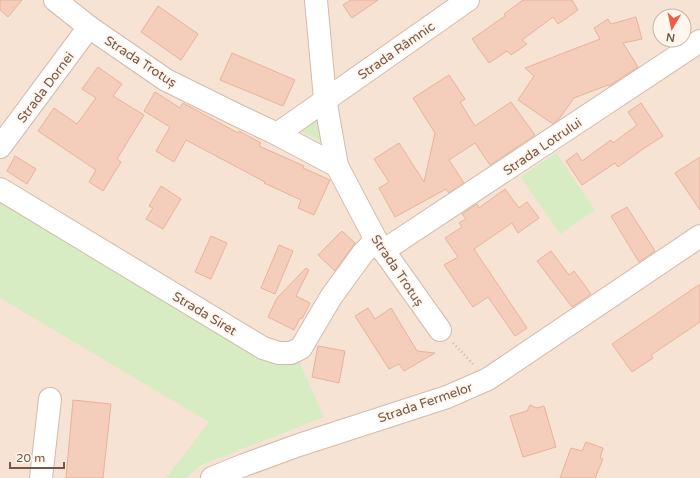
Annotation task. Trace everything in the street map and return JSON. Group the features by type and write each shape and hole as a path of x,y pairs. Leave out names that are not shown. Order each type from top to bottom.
{"street":[{"name":"Strada Trotuș","path":"55,0 90,27 166,80 277,134 337,166"},
{"name":"Strada Trotuș","path":"316,0 325,99 337,166 380,245 440,330"},
{"name":"Strada Râmnic","path":"325,99 468,0"},
{"name":"Strada Dornei","path":"0,147 90,27"},
{"name":"Strada Lotrului","path":"380,245 700,41"},
{"path":"277,134 325,99"},
{"name":"Strada Siret","path":"0,189 263,348 279,353 291,353 301,348 331,297 363,253 380,245"},
{"name":"Strada Fermelor","path":"212,478 299,445 447,397 488,379 700,236"},
{"path":"41,478 50,399"}],"path":[{"path":"440,330 488,379"}],"shaded area":[{"path":"0,0 700,0 700,478 0,478"}],"green space":[{"path":"319,118 327,145 297,129"},
{"path":"556,153 595,210 560,234 521,177"},
{"path":"0,201 279,361 299,361 324,417 201,465 186,478 166,478 209,422 0,298"}],"building":[{"path":"0,0 22,0 8,17 0,10"},
{"path":"351,0 378,0 352,18 343,5"},
{"path":"523,0 572,0 578,10 558,24 553,17 522,40 527,44 511,55 507,51 489,63 472,39 505,16 504,14"},
{"path":"158,6 198,34 181,60 141,32"},
{"path":"636,17 642,39 623,43 638,67 609,86 608,85 574,98 559,119 553,124 518,100 534,76 525,68 600,39 594,28 608,19 611,24"},
{"path":"232,53 295,80 283,106 220,80"},
{"path":"98,67 122,84 113,96 144,115 117,159 121,162 103,191 89,182 96,170 38,131 54,108 77,124 96,98 82,89"},
{"path":"449,75 465,99 460,102 475,126 511,102 535,135 490,165 475,143 449,160 464,183 449,193 446,189 395,217 379,188 389,182 374,159 399,143 424,182 435,133 413,98"},
{"path":"155,92 180,108 183,103 238,133 239,131 261,143 259,146 304,166 303,168 330,180 314,215 298,208 301,200 264,183 265,182 186,140 174,162 156,151 170,127 144,111"},
{"path":"641,103 663,136 618,167 615,163 582,185 566,161 577,153 582,161 611,140 613,143 637,125 628,112"},
{"path":"15,156 36,169 27,184 7,171"},
{"path":"700,157 700,210 675,173"},
{"path":"161,186 181,199 163,229 146,219 153,208 149,206"},
{"path":"505,189 519,208 527,202 539,218 518,233 512,223 474,249 527,328 515,336 488,297 473,307 444,265 458,257 445,238 462,227 459,223 466,219 462,214 477,204 479,208"},
{"path":"627,207 655,251 639,262 611,216"},
{"path":"342,231 355,243 335,271 318,255"},
{"path":"211,236 227,243 211,279 195,272"},
{"path":"279,245 293,251 275,294 261,288"},
{"path":"551,251 569,275 574,271 591,294 572,307 537,261"},
{"path":"306,268 309,270 296,296 310,303 302,319 300,318 294,330 268,317 277,298"},
{"path":"700,284 700,322 651,355 653,358 632,372 612,344"},
{"path":"368,308 375,319 391,308 417,351 435,353 404,371 399,364 389,369 355,316"},
{"path":"318,346 345,351 339,383 312,377"},
{"path":"73,400 111,404 103,478 66,478"},
{"path":"530,405 537,408 544,406 556,447 523,457 510,416 527,411"},
{"path":"586,442 603,448 600,458 603,459 595,478 560,478 571,448 582,451"}]}
